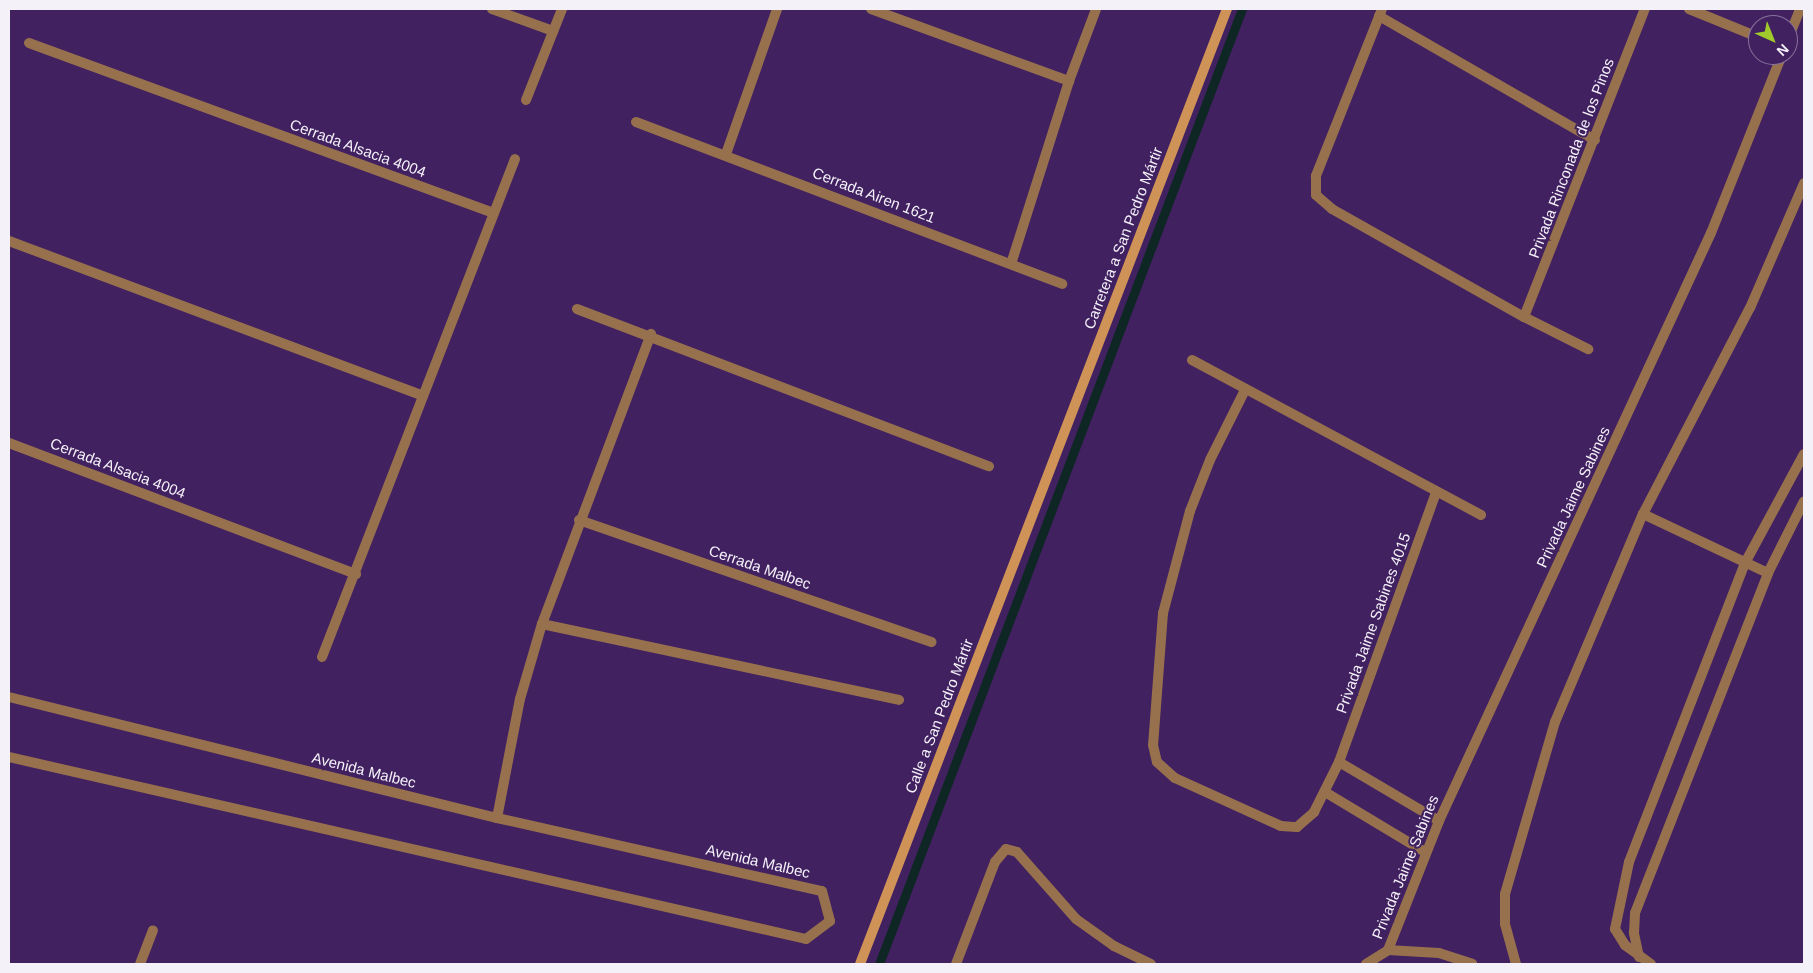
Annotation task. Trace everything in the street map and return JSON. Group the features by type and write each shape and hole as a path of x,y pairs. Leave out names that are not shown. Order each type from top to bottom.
{"main road":[{"name":"Carretera a San Pedro Mártir","path":"1047,478 1227,9"},
{"name":"Calle a San Pedro Mártir","path":"860,964 1047,478"}],"street":[{"path":"492,9 553,31"},
{"path":"526,100 562,9"},
{"path":"726,154 777,9"},
{"path":"871,9 1069,81"},
{"path":"1011,264 1069,81 1096,9"},
{"name":"Privada Rinconada de los Pinos","path":"1524,318 1645,9"},
{"path":"1688,9 1748,33"},
{"path":"1588,349 1524,318 1332,209 1316,195 1316,176 1380,13 1595,140"},
{"name":"Cerrada Alsacia 4004","path":"29,43 493,214"},
{"name":"Privada Jaime Sabines","path":"1388,950 1438,821 1711,233 1778,65"},
{"name":"Cerrada Airen 1621","path":"636,122 726,154 1062,284"},
{"path":"322,657 356,574 515,159"},
{"path":"1516,964 1506,924 1508,871 1555,722 1644,514 1750,308 1804,183"},
{"path":"9,241 423,396"},
{"path":"577,309 651,334 989,466"},
{"path":"497,818 520,699 542,624 578,520 651,334"},
{"path":"1192,360 1436,493 1481,515"},
{"name":"Privada Jaime Sabines 4015","path":"1245,390 1200,484 1163,613 1154,754 1157,762 1175,778 1281,826 1297,827 1314,812 1339,762 1436,493"},
{"name":"Cerrada Alsacia 4004","path":"9,443 356,574"},
{"path":"1651,964 1640,958 1618,935 1614,923 1629,862 1745,563 1804,454"},
{"path":"1640,958 1634,933 1635,913 1768,573 1804,501"},
{"path":"1644,514 1768,573"},
{"name":"Cerrada Malbec","path":"578,520 932,642"},
{"path":"542,624 899,700"},
{"name":"Avenida Malbec","path":"9,697 497,818 822,891 830,921 806,939 9,757"},
{"path":"1339,762 1438,821"},
{"path":"1325,792 1425,852"},
{"path":"956,964 995,862 1006,849 1017,852 1076,919 1114,946 1151,964"},
{"path":"140,964 153,930"},
{"path":"1366,964 1388,950 1439,952 1472,964"}],"waterway":[{"path":"879,964 1242,9"}]}
